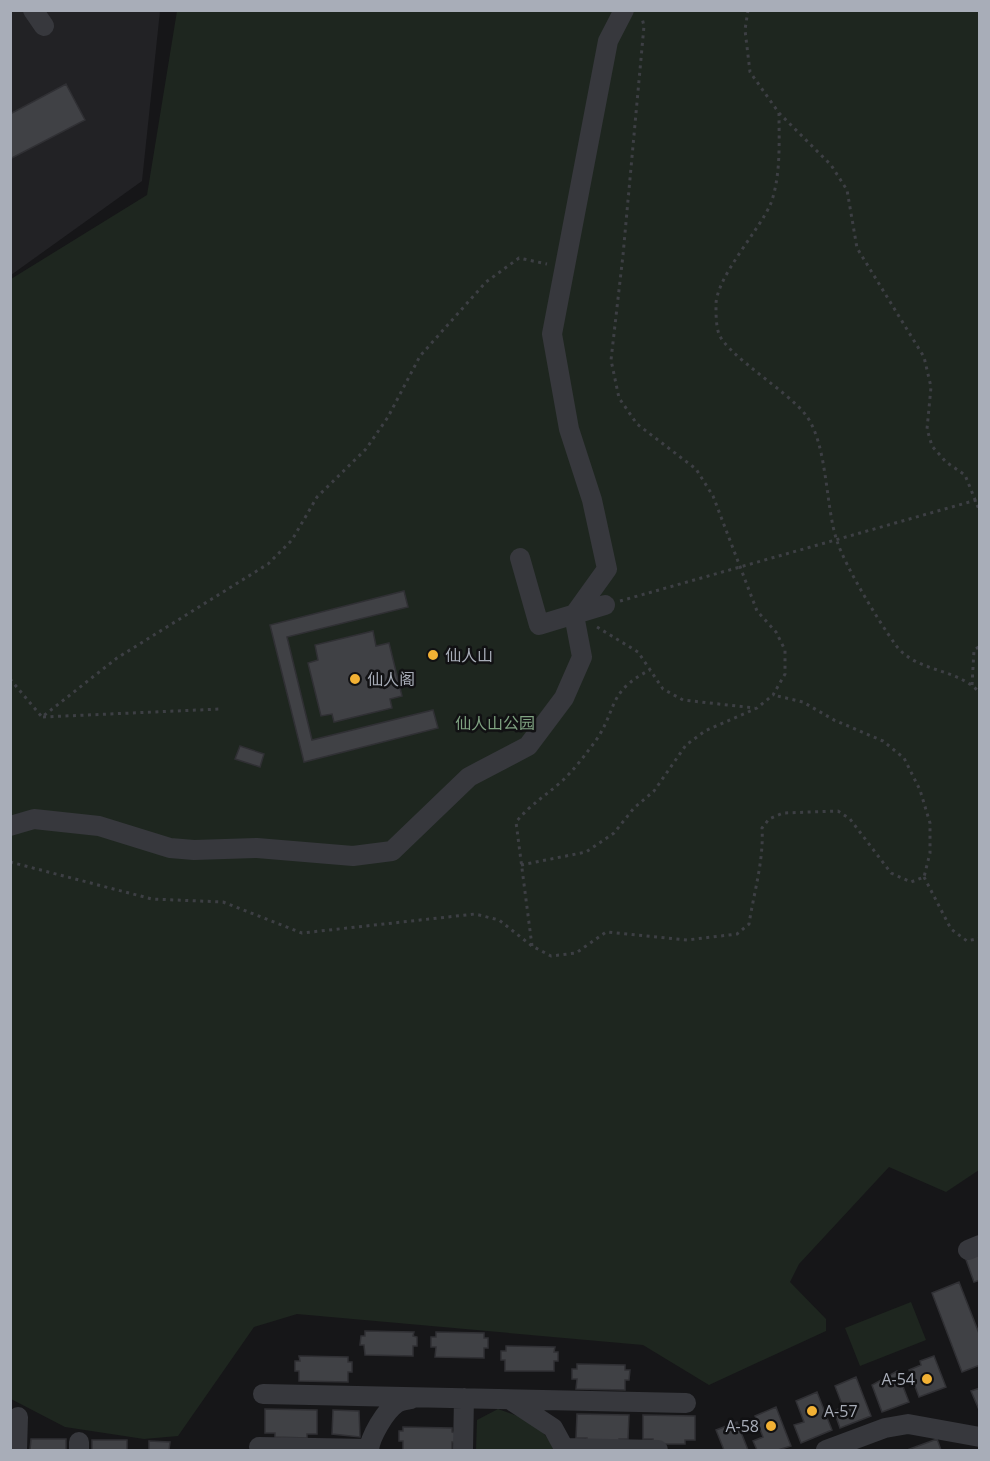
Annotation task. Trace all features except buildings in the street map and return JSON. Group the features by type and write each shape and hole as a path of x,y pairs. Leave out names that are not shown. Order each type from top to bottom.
{"lane":[{"path":"10,826 34,819 99,826 170,848 194,850 258,849 353,856 392,851 470,777 528,746 564,698 582,657 574,615 607,569 592,500 569,429 552,334 608,41 624,10"},
{"path":"520,558 539,625 605,605"},
{"path":"263,1394 686,1403"},
{"path":"259,1447 369,1450 381,1422 397,1403 417,1397"},
{"path":"463,1450 464,1398"},
{"path":"508,1399 533,1412 553,1428 565,1450 658,1450"},
{"path":"17,1450 18,1417"},
{"path":"826,1450 885,1428 908,1424 980,1437"}],"path":[{"path":"521,865 585,852 614,833 634,808 654,791 686,746 705,731 757,708 772,695 785,675 785,650 776,632 757,610 713,496 696,469 637,424 619,398 611,360 624,255 644,26 640,10"},
{"path":"748,10 745,30 750,72 779,113 831,165 847,190 857,248 924,357 931,387 927,429 932,446 946,462 965,475 978,500 980,512"},
{"path":"779,113 778,167 771,203 727,275 715,303 719,335 737,356 757,370 806,414 818,444 837,541 896,646 913,662 972,685 980,693"},
{"path":"42,717 117,658 268,564 292,540 317,497 366,449 388,417 420,356 486,282 519,258 564,268"},
{"path":"605,605 978,500"},
{"path":"574,615 638,652 663,689 684,700 757,708"},
{"path":"972,685 974,650 980,646"},
{"path":"532,946 516,822 533,802 561,782 591,748 605,728 615,698 630,680 650,669"},
{"path":"10,679 42,717"},
{"path":"772,695 803,702 834,720 883,741 904,758 920,790 930,823 930,854 924,877 951,929 967,941 980,938"},
{"path":"42,717 220,709"},
{"path":"10,862 152,899 223,902 302,933 475,914 499,920 532,946 551,956 576,953 606,932 687,940 737,934 749,924 758,869 764,855 762,828 769,819 783,813 838,811 850,819 891,873 911,882 924,877"}],"shaded area":[{"path":"11,11 160,11 142,181 11,275"}],"green space":[{"name":"仙人山公园","path":"177,11 979,11 979,1170 946,1192 889,1167 799,1264 790,1282 826,1319 826,1331 709,1385 643,1345 297,1314 254,1327 178,1436 144,1439 65,1427 11,1399 11,279 147,195"},
{"path":"911,1302 926,1340 860,1366 845,1328"},
{"path":"498,1409 532,1423 544,1434 555,1450 476,1450 477,1420"}],"place":[{"name":"仙人山","path":"433,655"},
{"name":"仙人阁","path":"355,679"},
{"name":"A-54","path":"927,1379"},
{"name":"A-57","path":"812,1411"},
{"name":"A-58","path":"771,1426"}]}
